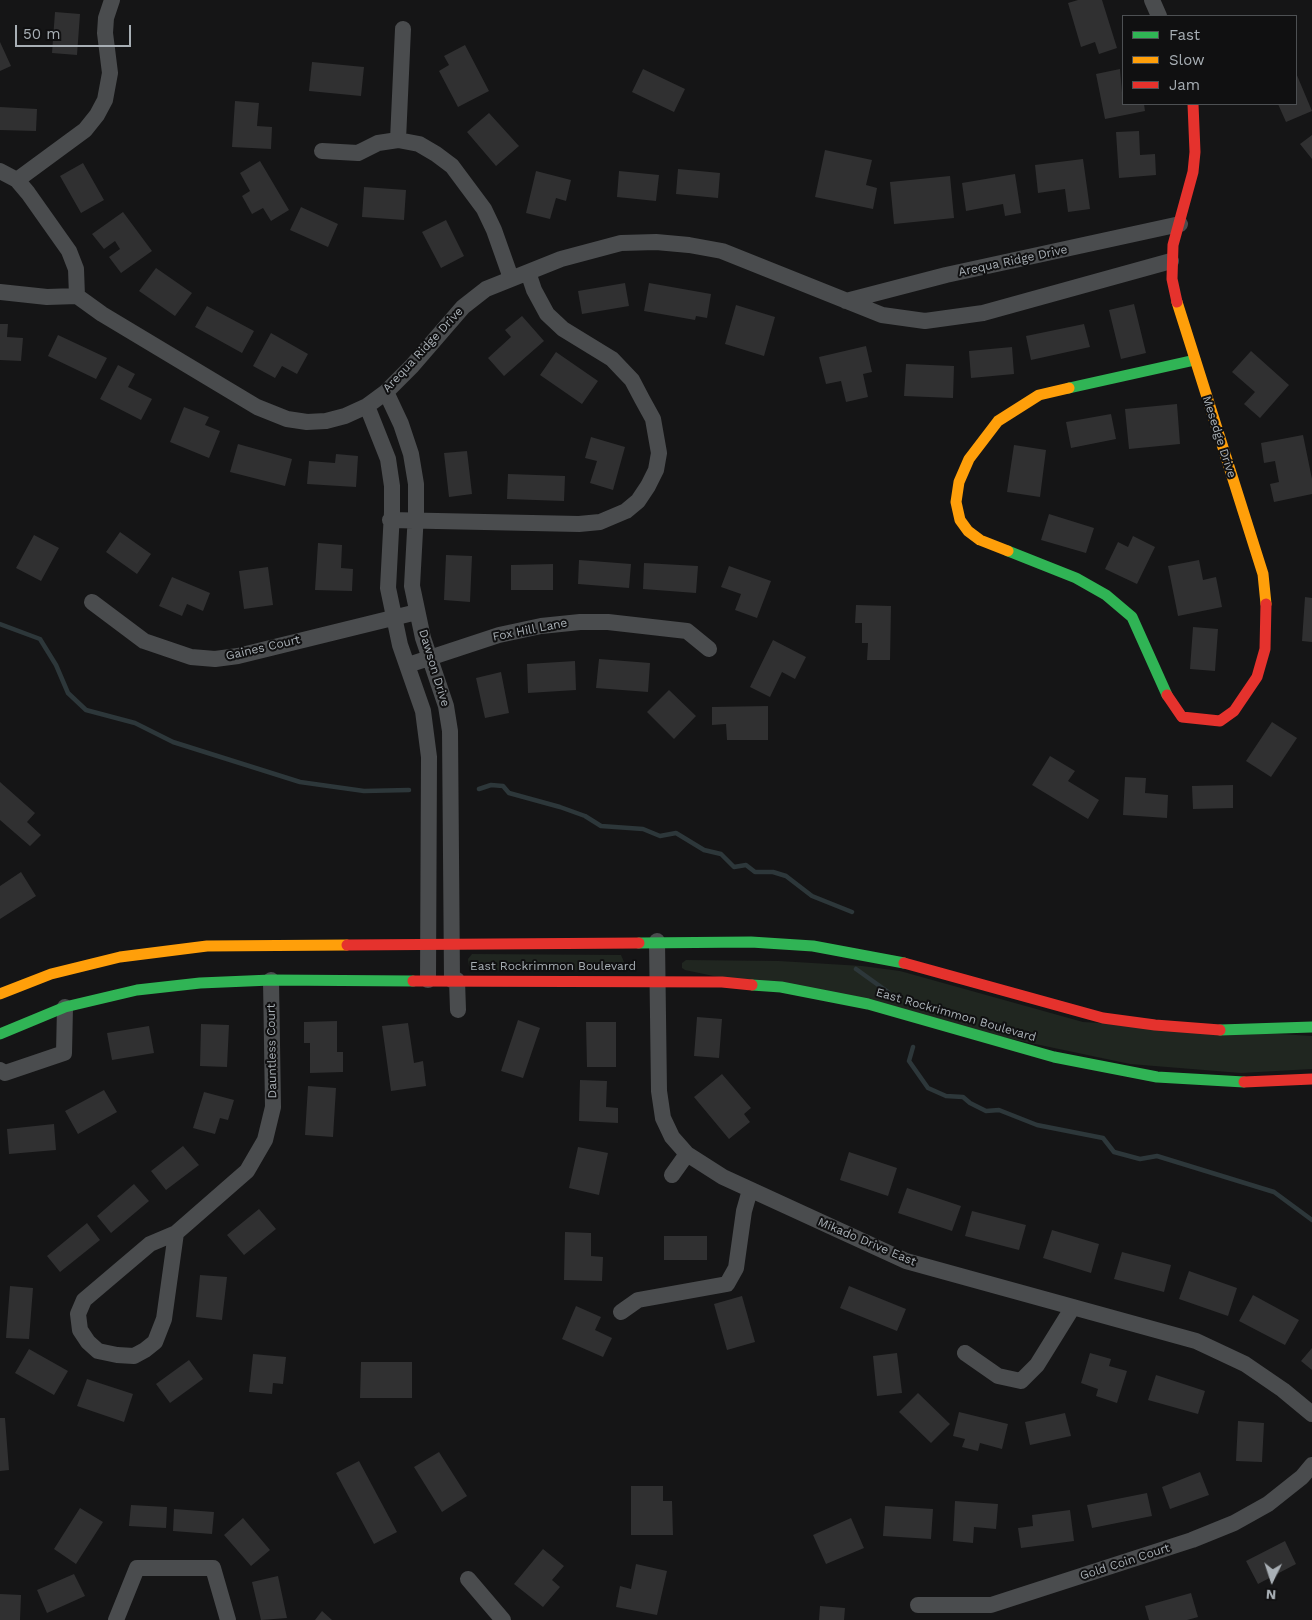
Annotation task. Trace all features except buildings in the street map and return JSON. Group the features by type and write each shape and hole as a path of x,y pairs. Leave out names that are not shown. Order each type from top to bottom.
{"main road":[{"name":"Mesedge Drive","path":"1193,105 1195,152 1171,261 1177,304 1195,360 1262,574 1266,625 1265,649 1257,678 1234,711 1220,721 1182,717 1162,688 1141,633 1132,618 1106,595 1076,578 980,540 968,531 960,520 956,502 958,482 969,459 998,421 1020,406 1039,395 1195,360"},
{"name":"East Rockrimmon Boulevard","path":"0,994 51,974 120,957 207,946 657,941 751,942 851,952 930,969 1103,1018 1211,1030 1312,1027"},
{"name":"East Rockrimmon Boulevard","path":"0,1034 65,1007 136,990 200,983 271,980 657,980 722,982 781,987 832,996 868,1004 1054,1056 1103,1068 1157,1077 1204,1081 1312,1079"}],"street":[{"path":"17,180 85,130 97,115 104,100 110,73 105,34 106,18 112,0"},
{"path":"1152,0 1159,15"},
{"path":"398,140 403,29"},
{"path":"322,151 358,153 378,143 398,140 418,144 436,154 452,166 484,209 494,230 511,278"},
{"path":"0,171 17,180 69,250 76,269 76,296 48,297 0,292"},
{"name":"Arequa Ridge Drive","path":"846,301 928,280 1180,224"},
{"name":"Arequa Ridge Drive","path":"76,296 102,314 257,407 287,419 307,422 326,421 345,416 366,406 386,392 412,366 463,307 486,289 511,278 594,249 621,243 656,242 689,245 722,252 882,316 925,321 952,319 983,313 1171,261"},
{"path":"390,520 578,524 600,522 626,511 638,500 656,470 659,453 653,419 632,380 612,359 563,329 548,314 534,290 528,272"},
{"name":"Dawson Drive","path":"386,392 411,454 416,484 412,571 417,612 446,706 450,731 452,943 458,1010"},
{"name":"Dawson Drive","path":"366,406 388,459 392,486 388,588 393,617 423,711 429,757 428,980"},
{"name":"Gaines Court","path":"92,602 144,641 191,656 215,659 238,656 417,612"},
{"name":"Fox Hill Lane","path":"408,665 430,656 500,635 540,626 580,622 608,622 687,631 709,649"},
{"name":"Mikado Drive East","path":"657,941 659,1091 662,1118 672,1137 687,1154 723,1177 906,1261 1196,1341 1245,1364 1283,1390 1312,1414"},
{"name":"Dauntless Court","path":"176,1233 164,1319 155,1342 134,1356 117,1356 98,1350 88,1342 80,1330 78,1314 84,1300 150,1244 176,1233 247,1171 265,1140 273,1107 271,980"},
{"path":"0,1070 4,1073 64,1053 65,1007"},
{"path":"672,1175 687,1154"},
{"path":"621,1312 638,1300 727,1284 736,1268 744,1212 750,1190"},
{"path":"965,1353 998,1376 1021,1381 1037,1365 1073,1306"},
{"name":"Gold Coin Court","path":"918,1605 991,1606 1192,1540 1234,1523 1268,1504 1302,1476 1312,1465"},
{"path":"116,1620 137,1568 213,1568 228,1620"},
{"path":"468,1579 504,1620"}],"shaded area":[{"path":"472,954 621,955 624,962 623,967 615,970 474,970 469,966 468,959"},
{"path":"686,960 779,961 862,966 900,971 1083,1022 1312,1036 1312,1069 1241,1073 1130,1064 685,970 682,968 682,963"}],"waterway":[{"path":"0,624 40,639 56,665 68,693 86,710 135,723 173,742 300,782 364,791 409,790"},
{"path":"479,789 491,785 503,786 509,793 560,807 585,816 601,826 643,829 660,836 676,833 704,850 721,854 734,867 746,865 755,872 773,872 786,876 812,896 852,912"},
{"path":"856,969 888,992"},
{"path":"913,1047 909,1061 928,1088 946,1096 963,1097 986,1111 999,1110 1037,1125 1103,1138 1114,1152 1140,1159 1157,1156 1274,1192 1312,1220"}],"traffic: fast":[{"path":"1069,388 1195,360"},
{"path":"1008,551 1076,578 1106,595 1132,617 1167,695"},
{"path":"639,943 751,942 813,946 904,963"},
{"path":"0,1034 65,1007 137,990 200,983 271,980 413,981"},
{"path":"752,985 781,987 868,1004 1054,1057 1157,1077 1244,1082"},
{"path":"1220,1030 1312,1027"}],"traffic: slow":[{"path":"1177,302 1263,574 1266,604"},
{"path":"1008,551 980,540 968,531 960,520 956,502 959,482 969,459 998,421 1039,395 1069,388"},
{"path":"0,994 51,974 120,957 207,946 347,945"}],"traffic: jam":[{"path":"1177,302 1172,279 1173,245 1193,172 1195,152 1193,105"},
{"path":"1167,695 1182,717 1220,721 1234,711 1257,677 1265,649 1266,604"},
{"path":"347,945 639,943"},
{"path":"904,963 1103,1018 1155,1025 1220,1030"},
{"path":"413,981 722,982 752,985"},
{"path":"1244,1082 1312,1079"}]}
